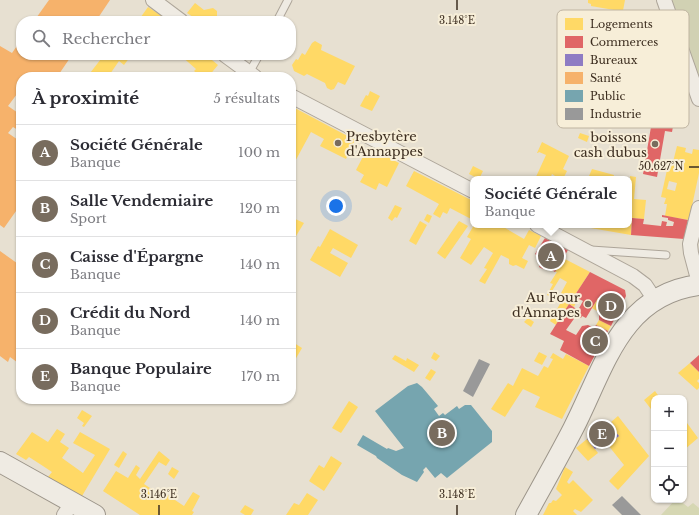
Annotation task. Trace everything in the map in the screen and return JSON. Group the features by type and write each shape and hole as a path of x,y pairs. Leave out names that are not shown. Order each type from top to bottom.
{"street":[{"path":"153,0 174,16"},
{"path":"664,0 668,10"},
{"path":"230,60 243,72"},
{"path":"689,71 699,99"},
{"path":"296,99 470,189"},
{"path":"526,515 619,337 635,316 655,300 672,291 699,284 690,244 699,208"},
{"path":"543,228 633,276 644,285 655,300"},
{"path":"0,462 68,509 95,515"}],"lane":[{"path":"280,16 288,0"},
{"path":"246,72 255,60"},
{"path":"584,249 666,255"}],"green space":[{"path":"672,0 699,0 699,79 689,50 689,10 675,10"},
{"path":"672,503 683,503 688,507 693,503 699,508 699,515 661,515"}],"building: Logements":[{"path":"588,0 625,0 623,10 591,6 591,4 588,3"},
{"path":"195,3 204,10 213,8 217,11 217,16 192,16 187,13"},
{"path":"148,7 162,16 142,16"},
{"path":"315,41 322,45 321,50 355,66 345,85 338,82 334,89 331,90 327,88 325,83 307,74 304,76 294,71 292,65 296,59 298,60 302,53 305,55 312,43"},
{"path":"100,60 128,60 124,65 119,61 111,72 91,72"},
{"path":"186,60 212,60 218,65 212,72 195,72 194,71 196,69"},
{"path":"370,91 380,96 372,111 360,106"},
{"path":"296,109 355,140 346,159 320,146 324,139 311,132 296,160"},
{"path":"580,133 589,136 587,142 578,138"},
{"path":"542,142 569,156 563,169 567,171 564,176 555,176 552,174 551,176 536,176 546,155 539,152 537,153"},
{"path":"677,146 686,148 685,152 692,154 693,149 699,150 699,173 689,220 665,216 667,204 664,204 666,198 661,197 667,170 669,165 672,166","holes":["669,181 677,183 675,191 667,189"]},
{"path":"368,147 399,163 387,187 379,183 376,190 360,182 364,175 356,170"},
{"path":"473,166 483,171 480,176 473,176 469,174"},
{"path":"592,169 614,175 614,176 589,176"},
{"path":"414,171 470,199 470,218 450,208 447,214 443,212 440,218 433,214 439,204 406,186"},
{"path":"632,176 636,177 634,199 646,200 644,219 632,218"},
{"path":"395,205 402,208 397,218 395,217 392,221 388,218"},
{"path":"427,214 432,216 429,223 424,220"},
{"path":"296,219 304,223 296,236"},
{"path":"420,221 427,225 416,245 409,241"},
{"path":"459,221 468,226 445,259 437,253"},
{"path":"472,228 505,228 524,239 529,230 541,236 535,248 529,245 522,258 528,261 524,269 516,265 513,266 509,264 509,259 501,255 485,284 479,281 487,269 484,268 493,253 484,247 471,265 460,258 471,239 467,237"},
{"path":"591,228 631,228 631,235"},
{"path":"330,229 358,245 351,258 333,248 330,253 348,263 340,277 310,260 318,246 320,247"},
{"path":"563,258 590,272 573,298 577,300 574,307 569,304 556,325 550,321 564,297 560,295 567,282 560,278 549,296 547,295 553,284 550,283"},
{"path":"598,298 604,301 600,309 600,313 592,308"},
{"path":"528,318 534,322 531,327 524,322"},
{"path":"599,320 611,326 608,331 596,325"},
{"path":"296,344 302,348 296,358"},
{"path":"434,352 440,356 436,361 431,358"},
{"path":"539,352 547,356 542,365 534,361"},
{"path":"553,353 563,359 566,354 589,366 562,419 535,407 540,397 523,389 505,417 491,409 508,383 513,386 522,368 538,376 544,366 548,368 553,359 550,358"},
{"path":"395,355 406,361 407,358 419,365 414,372 392,359"},
{"path":"690,363 699,372 699,379 697,381 699,383 699,388 697,390 678,373"},
{"path":"431,369 436,372 430,381 425,378"},
{"path":"655,391 658,395 651,395 651,409 644,400"},
{"path":"349,401 358,407 341,433 332,428"},
{"path":"82,410 92,416 84,427 82,426 84,423 77,418"},
{"path":"618,416 649,456 618,490 609,481 624,465 608,445 619,436 613,429 615,427 611,422"},
{"path":"687,423 698,438 687,447"},
{"path":"57,429 65,434 60,442 69,448 62,458 83,473 95,455 73,443 80,432 110,449 82,496 48,477 52,472 29,457 26,460 16,454 32,432 48,442"},
{"path":"587,439 598,453 588,461 576,448"},
{"path":"123,451 127,454 119,468 114,465"},
{"path":"159,451 170,460 166,466 159,462 144,484 153,490 151,493 161,500 166,494 184,506 193,492 200,496 192,511 194,512 192,515 140,515 103,491 116,471 128,478 136,465 140,468 136,475 140,479"},
{"path":"331,456 342,463 324,491 309,481 319,465 324,468"},
{"path":"172,467 179,471 174,479 168,474"},
{"path":"565,467 573,472 567,482 569,484 573,480 593,500 581,512 575,509 573,511 577,515 543,515 549,503 553,500 556,501 562,495 556,489"},
{"path":"307,493 318,500 308,515 286,515 294,503 299,505"},
{"path":"245,505 254,510 251,515 245,515 240,512"}],"building: Commerces":[{"name":"boissons cash dubus","path":"651,128 673,128 672,132 665,131 657,177 643,174"},
{"path":"662,215 688,220 684,239 631,235 632,218 644,219 643,224 661,226 662,221 667,222 666,226 673,226 674,222 668,220 668,218 662,217"},
{"path":"545,238 568,250 555,272 545,266 543,269 539,267 543,259 535,254"},
{"path":"590,272 625,290 626,296 611,326 599,320 599,312 600,313 600,309 604,301 598,298 586,318 576,316 566,330 576,335 582,326 588,325 594,328 596,325 608,331 589,366 560,350 564,341 550,334 569,304 578,310 583,301 573,298"},
{"path":"699,355 699,372 690,363"}],"building: Bureaux":[{"path":"611,422 615,427 613,429 619,436 608,445 605,441 595,449 587,439"}],"building: Santé":[{"path":"49,0 110,0 99,16 38,16"},
{"path":"0,46 12,53 16,47 16,60 69,60 60,72 16,72 16,95 8,106 16,112 16,129 13,127 8,133 16,139 16,211 4,228 0,225"},
{"path":"0,251 16,262 16,361 10,357 8,362 0,356"}],"building: Public":[{"path":"417,383 438,406 434,409 439,416 443,413 445,415 457,406 459,409 465,405 471,405 492,431 492,442 447,478 441,473 435,478 426,467 417,482 402,475 376,456 357,445 363,435 387,449 396,451 404,448 375,411 408,386"}],"building: Industrie":[{"path":"479,359 490,364 473,397 463,391"},
{"path":"622,496 641,515 622,515 612,505"}],"place":[{"name":"Presbytère d'Annappes","path":"338,143"},
{"name":"boissons cash dubus","path":"655,144"},
{"name":"Société Générale","path":"551,256"},
{"name":"Au Four d'Annapes","path":"588,304"},
{"name":"Crédit du Nord","path":"611,306"},
{"name":"Caisse d'Épargne","path":"595,341"},
{"name":"Salle Vendemiaire","path":"442,433"},
{"name":"Banque Populaire","path":"602,434"}]}
